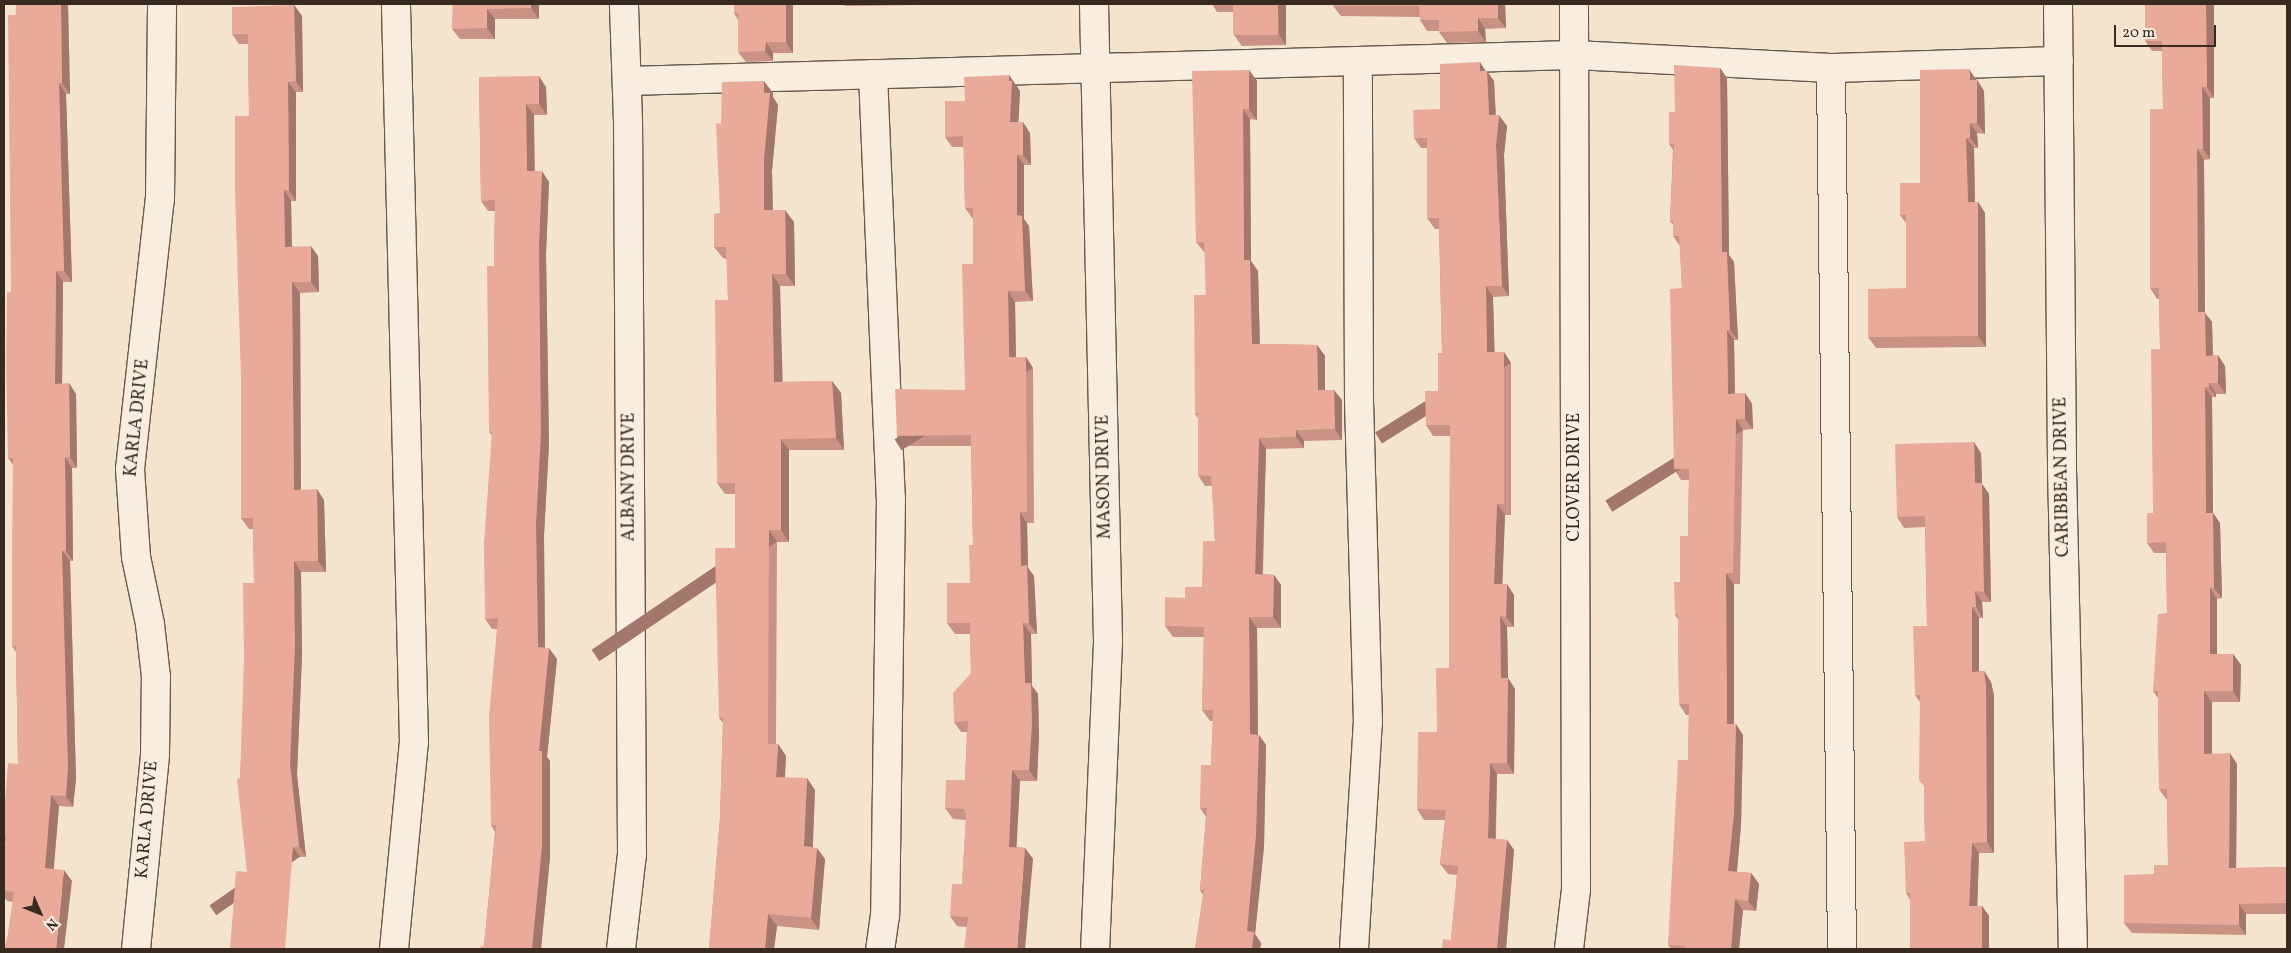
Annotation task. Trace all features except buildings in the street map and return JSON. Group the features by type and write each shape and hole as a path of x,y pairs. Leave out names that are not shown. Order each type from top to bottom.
{"street":[{"name":"KARLA DRIVE","path":"136,949 155,754 156,677 150,624 136,557 130,469 160,199 162,4"},
{"path":"394,949 414,743 396,4"},
{"name":"ALBANY DRIVE","path":"621,949 632,854 627,81 624,4"},
{"name":"MASON DRIVE","path":"1094,4 1108,642 1095,949"},
{"name":"CLOVER DRIVE","path":"1569,949 1576,889 1574,4"},
{"name":"CARIBBEAN DRIVE","path":"2058,4 2060,61 2062,468 2073,949"},
{"path":"627,81 1574,56 1831,68 2060,61"},
{"path":"1354,949 1368,723 1359,401 1358,61"},
{"path":"1831,68 1842,949"},
{"path":"873,74 891,498 885,915 880,949"}]}
